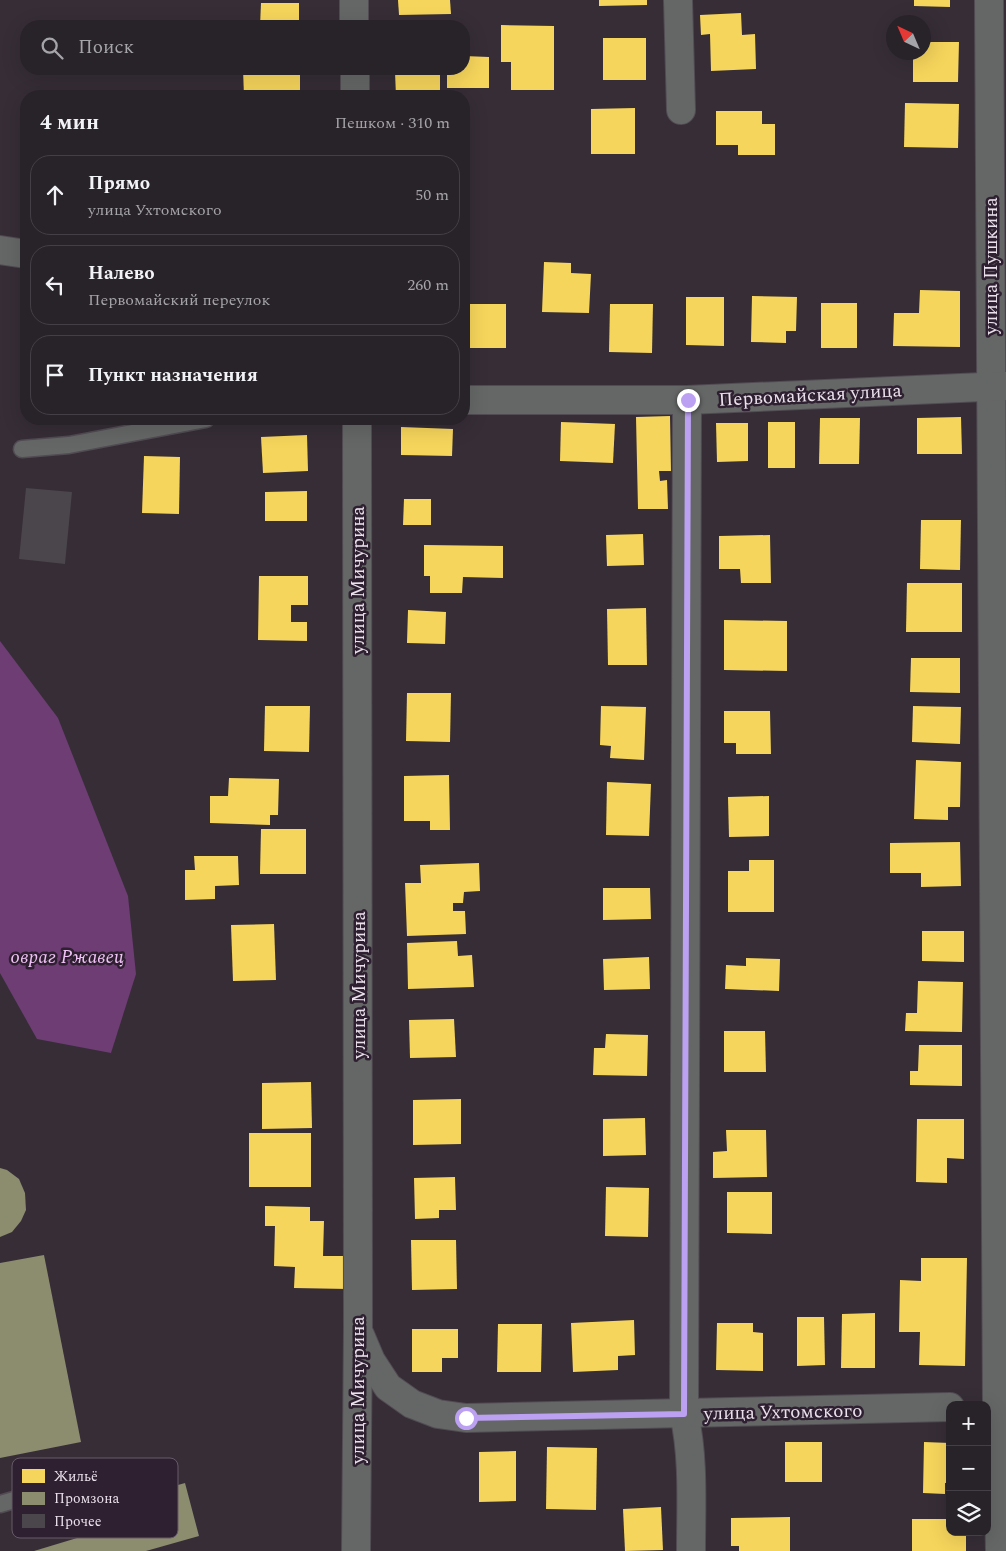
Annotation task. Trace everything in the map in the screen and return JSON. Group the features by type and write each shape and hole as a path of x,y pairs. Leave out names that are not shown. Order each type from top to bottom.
{"street":[{"path":"354,0 354,20"},
{"path":"678,0 681,110"},
{"name":"улица Пушкина","path":"989,0 998,386 997,1406 1000,1551"},
{"path":"354,75 355,90"},
{"path":"0,250 20,253"},
{"name":"Первомайская улица","path":"470,400 688,400 998,386"},
{"path":"688,400 684,1414 689,1436 691,1469 691,1551"},
{"name":"улица Мичурина","path":"356,1551 358,1329 357,425"},
{"name":"улица Ухтомского","path":"358,1329 371,1361 388,1387 412,1404 438,1414 466,1418 946,1407"}],"lane":[{"path":"22,449 70,444 173,425"}],"green space":[{"name":"овраг Ржавец","path":"0,641 58,718 128,896 136,974 111,1053 37,1039 0,973"}],"building: Жильё":[{"path":"398,0 450,0 451,14 399,15"},
{"path":"599,0 647,0 647,5 599,6"},
{"path":"914,0 950,0 950,7 914,6"},
{"path":"261,3 299,3 299,20 260,20"},
{"path":"741,13 742,35 755,34 756,69 711,71 710,34 701,35 700,15"},
{"path":"501,25 554,26 554,90 511,90 511,62 501,62"},
{"path":"603,38 646,38 646,80 603,80"},
{"path":"931,42 959,42 958,82 913,82 913,60 931,60"},
{"path":"470,56 489,57 489,88 447,88 447,75 470,75"},
{"path":"243,75 300,75 300,90 244,90"},
{"path":"395,75 440,75 440,90 396,90"},
{"path":"905,103 959,104 958,148 904,147"},
{"path":"635,108 635,154 591,154 591,109"},
{"path":"716,111 762,111 762,124 775,124 775,155 738,155 738,145 716,145"},
{"path":"544,262 571,263 571,273 591,274 589,313 542,312"},
{"path":"920,290 960,291 960,347 893,346 894,313 919,313"},
{"path":"752,296 797,297 796,331 786,331 786,343 751,342"},
{"path":"686,297 724,297 724,346 686,345"},
{"path":"821,303 857,303 857,348 821,348"},
{"path":"470,304 506,304 506,348 470,348"},
{"path":"610,304 653,304 652,353 609,352"},
{"path":"670,416 671,471 659,471 660,481 667,480 668,509 638,509 636,417"},
{"path":"961,417 962,454 917,454 917,418"},
{"path":"820,418 860,418 859,464 819,464"},
{"path":"561,422 615,424 613,463 560,461"},
{"path":"768,422 795,422 795,468 768,468"},
{"path":"716,423 748,423 748,461 717,462"},
{"path":"401,427 453,429 452,456 401,455"},
{"path":"307,435 308,471 263,473 261,437"},
{"path":"144,456 180,457 179,514 142,513"},
{"path":"307,491 307,521 265,521 265,492"},
{"path":"404,499 431,499 431,525 403,525"},
{"path":"921,520 961,520 960,570 920,569"},
{"path":"643,534 644,565 607,566 606,535"},
{"path":"770,535 771,583 741,583 740,569 719,569 719,536"},
{"path":"424,545 503,546 503,578 463,577 462,593 430,593 430,576 424,576"},
{"path":"259,576 308,576 308,605 291,605 291,622 307,622 307,641 258,640"},
{"path":"907,583 962,583 962,632 906,632"},
{"path":"646,608 647,665 608,665 607,609"},
{"path":"408,610 446,612 445,644 407,643"},
{"path":"724,620 787,621 787,671 724,670"},
{"path":"911,658 960,658 960,693 910,692"},
{"path":"407,693 451,693 450,742 406,741"},
{"path":"265,706 310,706 309,752 264,751"},
{"path":"601,706 646,707 644,760 610,758 611,746 600,745"},
{"path":"913,706 961,707 960,744 912,742"},
{"path":"724,711 770,711 771,754 736,754 736,743 724,743"},
{"path":"916,760 961,762 960,807 948,807 948,820 914,819"},
{"path":"449,775 450,830 430,830 430,821 404,821 404,776"},
{"path":"229,778 279,779 278,815 270,815 270,825 210,823 210,796 228,796"},
{"path":"607,782 651,784 649,836 606,835"},
{"path":"769,796 769,836 729,837 728,797"},
{"path":"261,829 306,829 306,874 260,874"},
{"path":"960,842 961,886 921,887 921,873 890,873 890,843"},
{"path":"194,856 238,856 239,885 215,886 215,899 185,900 185,870 195,870"},
{"path":"749,860 774,860 774,912 728,912 728,871 749,871"},
{"path":"479,863 480,891 464,892 463,903 453,903 453,911 465,911 466,934 407,936 405,883 421,883 420,865"},
{"path":"603,888 650,888 651,919 603,920"},
{"path":"274,924 276,980 233,981 231,925"},
{"path":"922,931 964,931 964,962 922,961"},
{"path":"457,941 458,956 472,955 474,987 408,989 407,943"},
{"path":"649,957 650,989 604,990 603,959"},
{"path":"746,958 780,959 779,991 725,989 726,965 746,966"},
{"path":"918,981 963,982 962,1032 905,1031 906,1013 917,1013"},
{"path":"454,1019 456,1057 410,1058 409,1020"},
{"path":"724,1031 765,1031 766,1072 724,1072"},
{"path":"606,1034 648,1035 647,1076 593,1075 594,1048 605,1048"},
{"path":"919,1045 962,1045 962,1086 910,1085 910,1071 918,1071"},
{"path":"311,1082 312,1128 262,1129 262,1083"},
{"path":"461,1099 461,1144 413,1145 413,1100"},
{"path":"645,1118 646,1155 603,1156 603,1119"},
{"path":"917,1119 964,1119 964,1159 947,1158 947,1183 916,1182"},
{"path":"726,1130 766,1130 767,1177 713,1178 713,1152 727,1151"},
{"path":"249,1133 311,1133 311,1187 249,1187"},
{"path":"455,1177 456,1210 439,1210 439,1218 415,1219 414,1178"},
{"path":"606,1187 649,1188 648,1237 605,1236"},
{"path":"727,1192 772,1192 772,1234 727,1233"},
{"path":"265,1206 310,1207 310,1221 324,1221 323,1256 349,1256 348,1289 294,1288 295,1267 274,1266 275,1226 265,1226"},
{"path":"411,1240 456,1240 457,1289 412,1290"},
{"path":"921,1258 967,1258 965,1366 919,1365 920,1332 899,1332 900,1280 921,1281"},
{"path":"875,1313 875,1368 841,1368 842,1314"},
{"path":"797,1317 824,1317 825,1365 797,1366"},
{"path":"634,1320 635,1355 618,1356 618,1370 573,1372 571,1323"},
{"path":"717,1323 753,1323 753,1332 763,1333 763,1371 716,1370"},
{"path":"498,1324 542,1324 541,1372 497,1372"},
{"path":"412,1329 458,1329 458,1358 442,1358 442,1372 412,1372"},
{"path":"785,1442 822,1442 822,1482 785,1482"},
{"path":"924,1442 946,1443 945,1494 923,1493"},
{"path":"547,1447 597,1448 596,1510 546,1509"},
{"path":"516,1451 516,1501 479,1502 479,1452"},
{"path":"661,1507 663,1550 625,1551 623,1509"},
{"path":"790,1517 790,1551 739,1551 739,1546 731,1546 731,1518"},
{"path":"912,1519 946,1519 946,1536 966,1536 966,1551 912,1551"}],"building: Промзона":[{"path":"0,1168 7,1170 19,1179 25,1193 26,1210 21,1221 12,1232 0,1237"},
{"path":"44,1255 81,1442 0,1458 0,1263"},
{"path":"185,1483 199,1536 146,1551 34,1551 77,1538 178,1538 178,1485"}],"building: Прочее":[{"path":"26,488 72,492 65,564 19,559"}],"route":[{"path":"466,1418 684,1414 688,400"}]}
